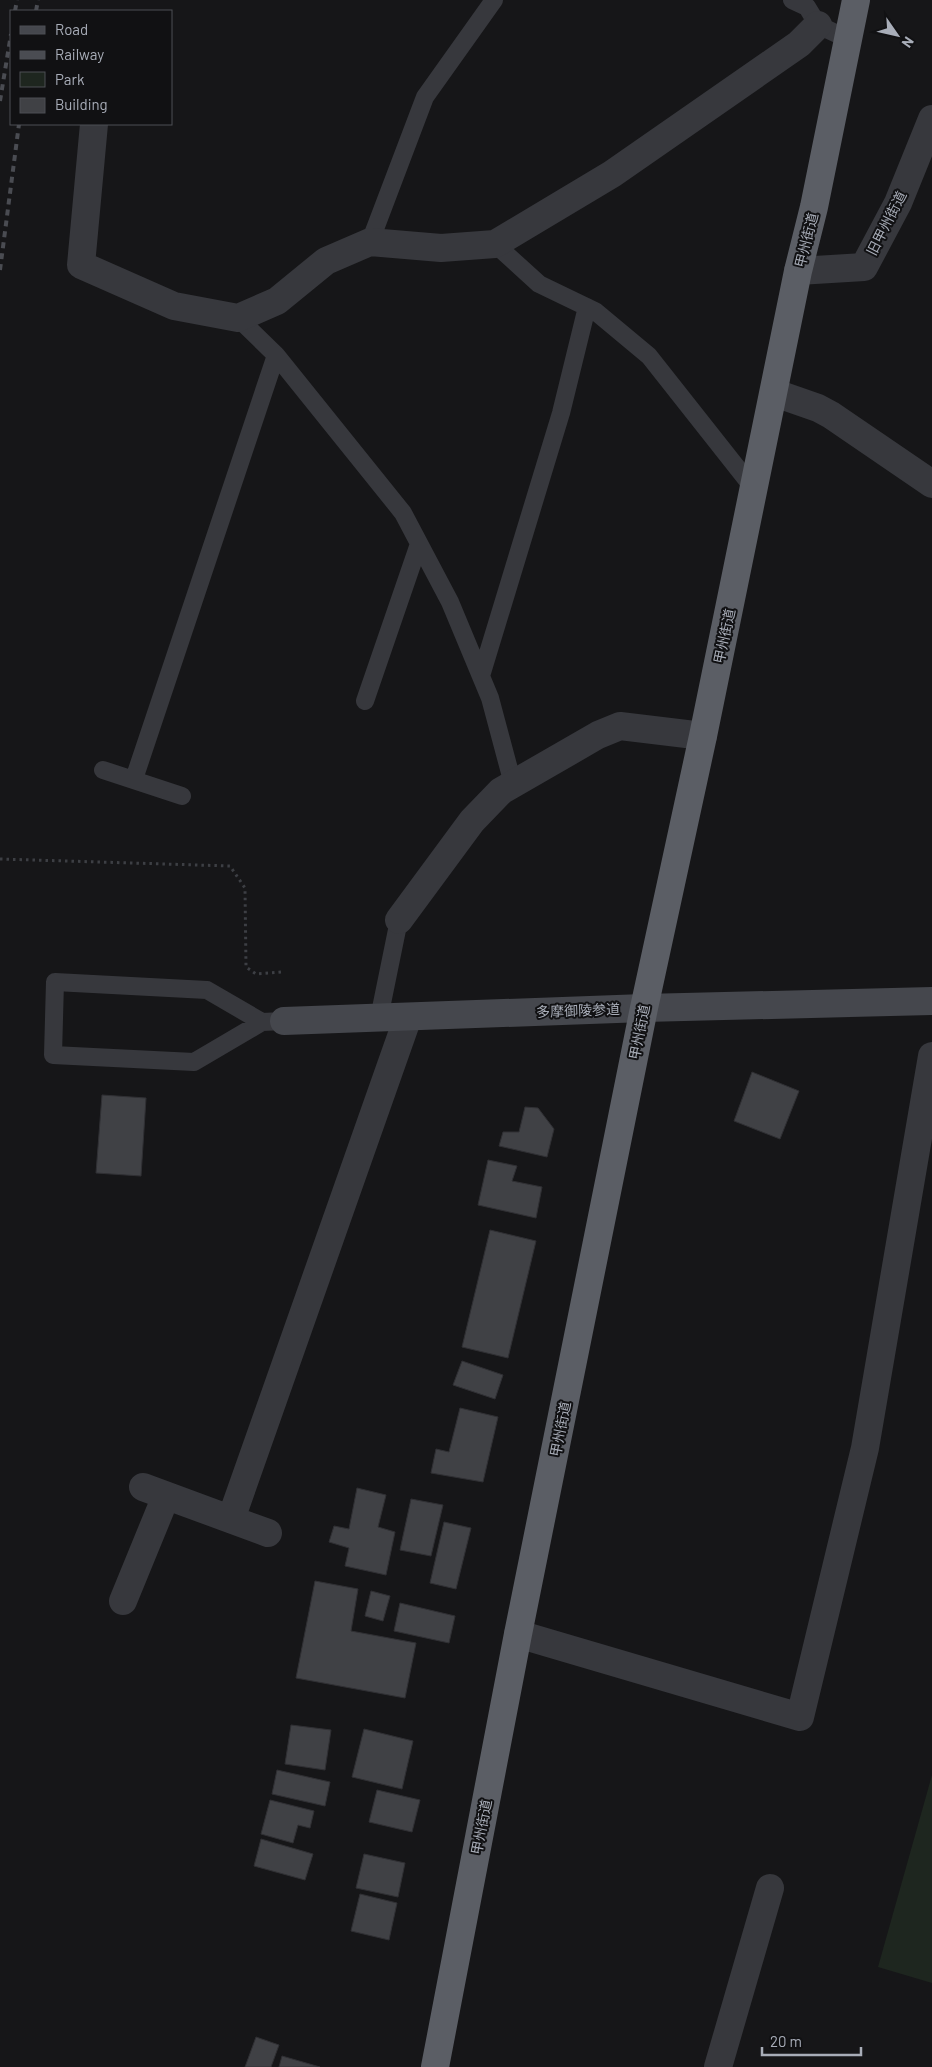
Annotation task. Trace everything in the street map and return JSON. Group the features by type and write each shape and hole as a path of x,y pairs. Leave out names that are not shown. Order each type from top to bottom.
{"highway":[{"name":"甲州街道","path":"435,2067 518,1634 644,1008 703,736 775,393 798,271 814,207 856,0"}],"main road":[{"name":"多摩御陵参道","path":"273,1022 644,1008 932,1001"}],"street":[{"path":"94,125 81,265 174,306 238,318 277,301 326,261 370,242 441,248 495,244 612,174 799,44 818,25"},
{"name":"旧甲州街道","path":"798,271 864,267 898,203 932,119"},
{"path":"775,393 818,408 932,484"},
{"path":"398,920 472,821 501,791 598,735 620,726 703,736"},
{"path":"231,1519 408,1017"},
{"path":"518,1634 800,1717 865,1448 932,1056"},
{"path":"123,1601 155,1491 268,1533"},
{"path":"718,2067 770,1888"}],"lane":[{"path":"370,242 425,97 494,0"},
{"path":"792,0 807,8 818,25 848,40"},
{"path":"495,244 539,284 595,311 649,356 754,489"},
{"path":"481,676 561,413 587,307"},
{"path":"238,318 276,355 403,512 450,602 490,698 513,784"},
{"path":"134,780 276,355"},
{"path":"366,701 419,544"},
{"path":"103,770 182,796"},
{"path":"379,1018 398,920"},
{"path":"55,982 207,990 273,1022 194,1062 53,1056 55,982"}],"path":[{"path":"0,859 230,866 245,888 246,967 256,974 282,972"}],"green space":[{"path":"932,1775 932,1983 878,1967"}],"building":[{"path":"752,1072 799,1091 780,1139 734,1121"},
{"path":"102,1095 146,1098 141,1176 96,1173"},
{"path":"525,1107 538,1108 554,1129 547,1157 499,1146 503,1132 519,1132"},
{"path":"488,1160 517,1166 512,1181 542,1187 536,1218 478,1205"},
{"path":"490,1230 536,1241 508,1358 462,1347"},
{"path":"462,1361 503,1375 495,1399 453,1385"},
{"path":"460,1408 498,1417 483,1482 431,1473 436,1449 449,1452"},
{"path":"357,1488 386,1495 378,1527 395,1532 386,1575 345,1566 349,1548 329,1542 334,1526 349,1529"},
{"path":"411,1499 443,1505 431,1556 400,1550"},
{"path":"444,1522 471,1528 456,1589 430,1583"},
{"path":"315,1581 358,1589 351,1631 416,1643 405,1698 296,1678"},
{"path":"371,1591 390,1596 383,1621 365,1616"},
{"path":"400,1603 455,1616 449,1643 394,1631"},
{"path":"291,1725 331,1730 325,1770 285,1764"},
{"path":"364,1729 413,1741 402,1789 352,1777"},
{"path":"277,1770 330,1782 325,1806 272,1794"},
{"path":"377,1790 420,1800 412,1832 369,1822"},
{"path":"270,1800 314,1811 310,1828 298,1825 293,1843 261,1834"},
{"path":"261,1839 313,1854 305,1880 254,1866"},
{"path":"364,1854 405,1863 398,1897 356,1888"},
{"path":"360,1894 397,1903 389,1940 351,1931"},
{"path":"256,2037 279,2045 271,2067 245,2067"},
{"path":"282,2056 320,2067 279,2067"}],"railway":[{"path":"15,10 17,0"},
{"path":"36,10 38,0"},
{"path":"0,101 10,40"},
{"path":"0,270 19,125"}]}
